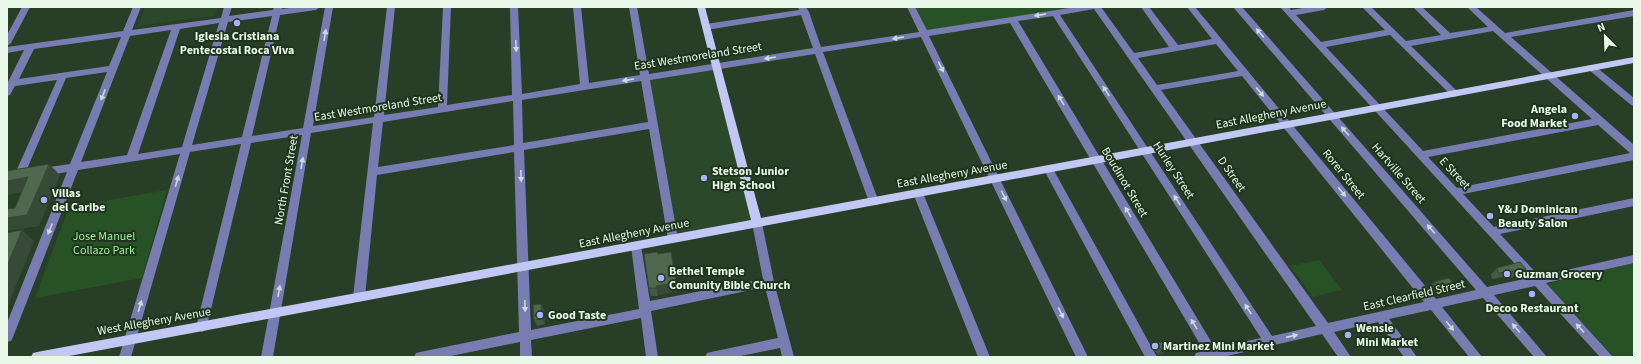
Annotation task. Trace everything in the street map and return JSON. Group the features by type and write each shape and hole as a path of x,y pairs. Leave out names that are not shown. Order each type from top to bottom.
{"main road":[{"path":"701,7 757,223"},
{"name":"East Allegheny Avenue","path":"275,313 1049,170 1332,115 1378,108 1633,61"},
{"name":"West Allegheny Avenue","path":"37,357 275,313"}],"street":[{"path":"7,43 26,7"},
{"path":"7,337 138,7"},
{"path":"125,357 228,7"},
{"path":"7,50 277,10 316,7"},
{"name":"North Front Street","path":"267,357 330,7"},
{"path":"359,297 391,7"},
{"path":"442,110 446,7"},
{"path":"514,7 526,357"},
{"path":"577,7 585,87"},
{"path":"633,7 652,125 673,239"},
{"path":"911,7 1082,357"},
{"name":"East Westmoreland Street","path":"7,178 1093,7"},
{"name":"D Street","path":"1097,7 1345,357"},
{"path":"1145,7 1176,48"},
{"name":"Rorer Street","path":"1191,7 1476,357"},
{"name":"Hartville Street","path":"1237,7 1541,357"},
{"path":"1287,10 1324,7"},
{"path":"1366,7 1455,94"},
{"path":"1417,7 1448,36"},
{"path":"1472,8 1482,7"},
{"path":"1472,8 1634,151"},
{"path":"202,327 277,10"},
{"path":"706,27 803,10 874,202"},
{"name":"E Street","path":"1287,10 1607,357"},
{"name":"Hurley Street","path":"1055,13 1270,342"},
{"path":"1504,36 1634,13"},
{"name":"Boudinot Street","path":"1013,20 1214,356"},
{"path":"131,159 177,26"},
{"path":"1404,44 1495,28"},
{"path":"1319,45 1392,32"},
{"path":"1132,56 1218,41"},
{"path":"7,93 31,46"},
{"path":"12,83 114,68"},
{"path":"1592,68 1634,103"},
{"path":"1155,88 1244,73"},
{"path":"19,176 63,76"},
{"path":"1421,155 1599,120"},
{"path":"373,172 652,125"},
{"path":"1455,192 1634,156"},
{"path":"1049,170 1151,357"},
{"path":"918,194 984,357"},
{"path":"1492,232 1634,202"},
{"path":"757,223 769,282 788,357"},
{"path":"636,246 652,357"},
{"name":"East Clearfield Street","path":"1200,357 1214,356 1325,328 1634,259"},
{"path":"420,357 646,310 769,282"},
{"path":"1380,316 1411,357"},
{"path":"711,357 784,342"}],"shaded area":[{"path":"145,7 218,7 215,16 137,26"},
{"name":"Stetson Junior High School","path":"716,67 757,223 673,239 645,78"}],"green space":[{"path":"911,7 1093,7 924,34"},
{"name":"Jose Manuel Collazo Park","path":"167,190 142,278 35,298 69,207"},
{"path":"1319,260 1342,290 1313,297 1290,266"},
{"path":"1634,263 1634,357 1614,357 1546,284"}],"building":[{"path":"49,164 27,215 7,218 7,209 15,208 28,177 7,181 7,171"},
{"path":"22,230 7,266 7,233"},
{"name":"Bethel Temple Comunity Bible Church","path":"657,252 658,254 671,252 676,283 656,286 656,288 649,288 644,254"},
{"path":"1520,262 1526,269 1519,270 1518,272 1498,273 1497,268"},
{"path":"1449,278 1454,284 1450,285 1449,287 1438,287 1434,282"},
{"path":"541,304 542,319 534,320 533,305"},
{"path":"1163,342 1166,349 1161,350 1157,343"}],"place":[{"name":"Iglesia Cristiana Pentecostal Roca Viva","path":"237,23"},
{"name":"Angela Food Market","path":"1575,116"},
{"name":"Stetson Junior High School","path":"704,178"},
{"name":"Villas del Caribe","path":"44,200"},
{"name":"Y&J Dominican Beauty Salon","path":"1490,216"},
{"name":"Guzman Grocery","path":"1507,274"},
{"name":"Bethel Temple Comunity Bible Church","path":"661,278"},
{"name":"Decoo Restaurant","path":"1532,294"},
{"name":"Good Taste","path":"540,315"},
{"name":"Wensle Mini Market","path":"1348,335"},
{"name":"Martinez Mini Market","path":"1155,346"}]}
